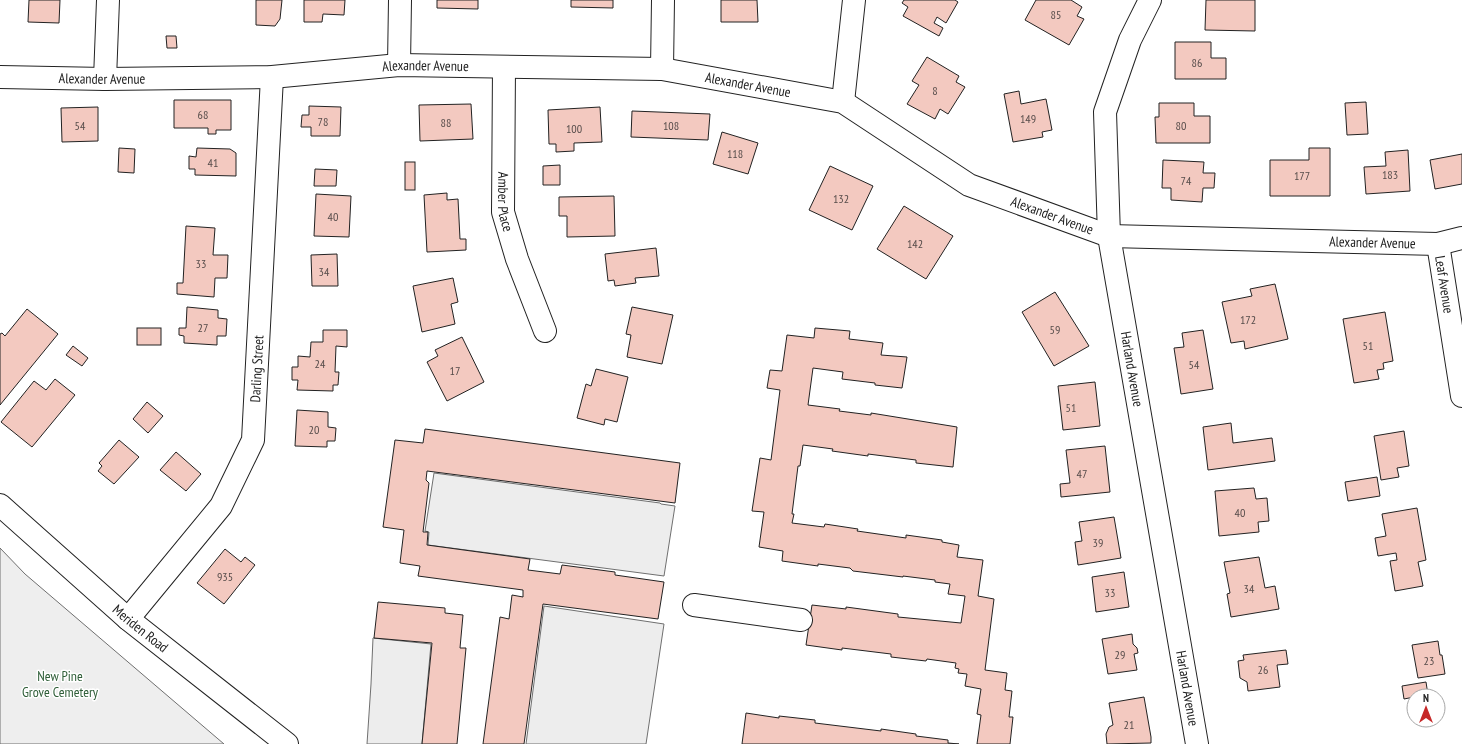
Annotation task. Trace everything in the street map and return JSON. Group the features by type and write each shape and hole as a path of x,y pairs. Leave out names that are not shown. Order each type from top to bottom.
{"street":[{"path":"105,79 108,0"},
{"path":"399,65 400,0"},
{"path":"662,69 663,0"},
{"path":"843,102 854,0"},
{"name":"Harland Avenue","path":"1150,0 1130,40 1105,112 1109,236 1198,744"},
{"name":"Alexander Avenue","path":"0,77 105,79 272,77 399,65 662,69 843,102 969,184 1109,236 1438,244 1462,238"},
{"name":"Amber Place","path":"504,67 503,212 516,259 545,331"},
{"name":"Darling Street","path":"128,619 221,506 253,440 272,77"},
{"name":"Leaf Avenue","path":"1438,244 1462,396"},
{"name":"Meriden Road","path":"0,505 128,619 287,744"},
{"path":"694,605 801,620"}],"green space":[{"name":"New Pine Grove Cemetery","path":"0,548 25,574 224,744 0,744"}],"shaded area":[{"path":"434,473 675,506 664,576 428,545 429,532 425,531"},
{"path":"544,606 664,624 646,744 526,744"},
{"path":"373,638 431,644 422,744 367,744"}],"building":[{"path":"29,0 60,0 59,23 28,22"},
{"path":"256,0 282,0 280,19 275,26 256,25"},
{"path":"304,0 345,0 344,15 323,14 322,22 304,22"},
{"path":"437,0 478,0 478,9 437,8"},
{"path":"571,0 613,0 613,8 571,7"},
{"path":"721,0 757,0 758,22 721,22"},
{"path":"904,0 955,0 958,2 946,23 937,17 934,23 943,28 939,36 903,16 908,7 902,3"},
{"path":"1036,0 1071,0 1082,7 1077,16 1084,19 1069,45 1025,20"},
{"path":"1206,0 1255,0 1255,31 1205,30"},
{"path":"166,36 176,36 177,48 167,48"},
{"path":"1175,42 1211,42 1211,58 1226,58 1226,79 1175,79"},
{"path":"927,57 959,76 956,82 965,87 948,114 940,109 935,119 907,104 919,85 912,81"},
{"path":"1019,91 1021,104 1046,99 1052,130 1042,132 1043,137 1013,142 1004,94"},
{"path":"174,100 231,100 231,130 216,130 216,134 208,134 208,128 174,128"},
{"path":"1366,102 1368,134 1347,135 1345,103"},
{"path":"1159,103 1194,103 1194,116 1210,116 1210,143 1156,143 1155,117 1159,117"},
{"path":"471,104 473,139 420,141 419,105"},
{"path":"309,106 341,107 340,136 311,136 311,127 301,127 302,115 309,115"},
{"path":"98,107 98,141 62,142 61,108"},
{"path":"600,107 602,142 574,143 574,151 556,152 556,144 549,144 548,110"},
{"path":"632,111 710,114 708,140 631,137"},
{"path":"722,132 758,143 748,174 713,164"},
{"path":"119,148 135,149 134,173 118,172"},
{"path":"197,148 230,149 236,153 236,176 195,175 195,169 189,169 189,156 196,157"},
{"path":"1309,148 1330,148 1330,196 1270,196 1270,160 1309,160"},
{"path":"1408,150 1410,191 1366,194 1364,167 1386,166 1385,152"},
{"path":"1462,154 1462,184 1435,189 1430,160"},
{"path":"1163,160 1204,162 1203,173 1215,173 1214,188 1203,188 1202,202 1171,200 1171,188 1162,188"},
{"path":"405,162 415,162 415,190 405,190"},
{"path":"560,165 560,185 543,185 543,166"},
{"path":"830,166 873,186 852,230 809,210"},
{"path":"315,169 337,170 336,186 314,186"},
{"path":"447,193 447,200 458,199 460,239 466,239 466,250 427,252 424,195"},
{"path":"316,194 351,196 349,237 314,236"},
{"path":"614,196 615,236 567,237 567,216 559,216 559,197"},
{"path":"904,206 953,236 926,279 877,249"},
{"path":"186,226 215,228 213,255 228,255 227,278 215,278 214,297 177,294 177,283 183,283"},
{"path":"656,248 659,276 635,278 636,283 615,286 614,280 608,281 605,254"},
{"path":"337,254 338,286 312,286 311,255"},
{"path":"453,278 458,302 451,304 455,324 422,332 413,286"},
{"path":"1275,284 1288,339 1245,349 1244,341 1231,343 1222,302 1252,296 1250,289"},
{"path":"1055,292 1089,346 1054,366 1022,312"},
{"path":"187,307 218,310 218,318 227,319 226,336 217,336 217,345 184,343 184,336 179,335 179,328 186,328"},
{"path":"632,307 673,315 662,364 627,357 631,335 626,334"},
{"path":"27,309 58,334 0,405 0,334 2,333 5,336"},
{"path":"1385,312 1393,361 1383,363 1384,369 1377,370 1379,379 1354,383 1343,319"},
{"path":"137,328 161,328 161,345 137,345"},
{"path":"815,328 850,331 849,339 883,343 881,355 907,357 902,388 842,379 843,372 813,368 808,405 840,409 839,411 871,415 871,413 957,427 953,467 916,463 916,460 832,451 833,449 803,445 800,466 798,466 792,523 824,527 825,524 858,529 857,531 906,538 906,535 942,540 942,542 959,545 957,557 983,560 978,596 994,599 985,670 1007,673 1005,690 1012,691 1009,717 1013,717 1010,744 977,744 981,715 977,714 981,689 965,686 967,674 958,673 959,669 955,668 956,663 927,659 926,661 891,657 891,654 806,645 812,605 846,609 846,607 898,614 898,617 961,623 965,596 948,594 950,584 935,582 935,580 853,571 850,568 818,564 818,566 782,561 783,551 759,547 764,512 752,511 760,458 771,460 780,390 767,388 770,370 782,371 787,335 814,338"},
{"path":"323,330 347,330 347,347 336,346 335,372 339,372 338,385 333,385 333,391 297,390 298,380 292,380 292,367 298,367 298,356 310,357 311,342 323,342"},
{"path":"1203,330 1213,389 1181,394 1174,348 1184,347 1182,333"},
{"path":"462,337 484,382 447,401 427,362 438,356 435,350"},
{"path":"73,346 88,358 82,366 66,355"},
{"path":"596,369 628,377 617,422 605,419 604,425 577,418 586,384 591,386"},
{"path":"55,379 75,395 32,447 1,422 34,381 46,390"},
{"path":"1095,382 1100,426 1063,430 1058,386"},
{"path":"147,402 163,416 148,433 133,419"},
{"path":"297,410 328,412 328,427 336,428 335,441 327,441 327,447 295,446"},
{"path":"1231,423 1233,443 1272,438 1275,461 1208,470 1203,427"},
{"path":"425,429 680,463 675,503 427,471 426,480 429,483 423,532 428,532 427,545 530,559 528,570 560,574 562,565 615,572 615,575 664,582 658,619 543,604 524,744 483,744 500,617 509,619 512,595 523,597 523,590 418,576 420,566 400,563 404,530 383,527 395,440 423,443"},
{"path":"1404,431 1409,466 1397,468 1399,477 1381,480 1374,436"},
{"path":"119,440 139,457 114,484 98,471 102,466 99,463"},
{"path":"1105,446 1110,492 1061,497 1060,484 1070,483 1066,450"},
{"path":"176,452 201,474 186,491 160,470"},
{"path":"1377,477 1380,496 1348,501 1345,482"},
{"path":"1254,488 1256,499 1267,498 1269,521 1258,522 1259,532 1219,536 1215,491"},
{"path":"1417,508 1426,560 1418,562 1423,586 1395,591 1390,561 1397,560 1396,553 1378,556 1375,538 1386,536 1382,514"},
{"path":"1114,517 1121,558 1078,565 1075,542 1082,541 1079,522"},
{"path":"225,549 241,562 245,557 255,565 224,604 197,583"},
{"path":"1259,557 1265,588 1275,586 1279,609 1231,617 1227,594 1230,593 1224,562"},
{"path":"1124,572 1129,607 1096,612 1092,577"},
{"path":"378,602 445,608 445,613 463,615 460,648 466,648 457,744 422,744 432,643 374,638"},
{"path":"1132,634 1133,644 1137,648 1138,653 1134,654 1137,670 1108,674 1102,639"},
{"path":"1438,641 1445,674 1418,678 1412,645"},
{"path":"1286,650 1288,664 1277,665 1280,687 1248,691 1247,682 1240,678 1238,661 1244,660 1243,655"},
{"path":"1426,682 1427,688 1406,688 1406,699 1404,699 1402,686"},
{"path":"1144,697 1151,743 1107,744 1106,734 1109,727 1113,725 1109,703"},
{"path":"746,713 779,718 779,716 815,720 815,723 916,734 916,736 948,740 948,743 959,744 742,744"}]}
